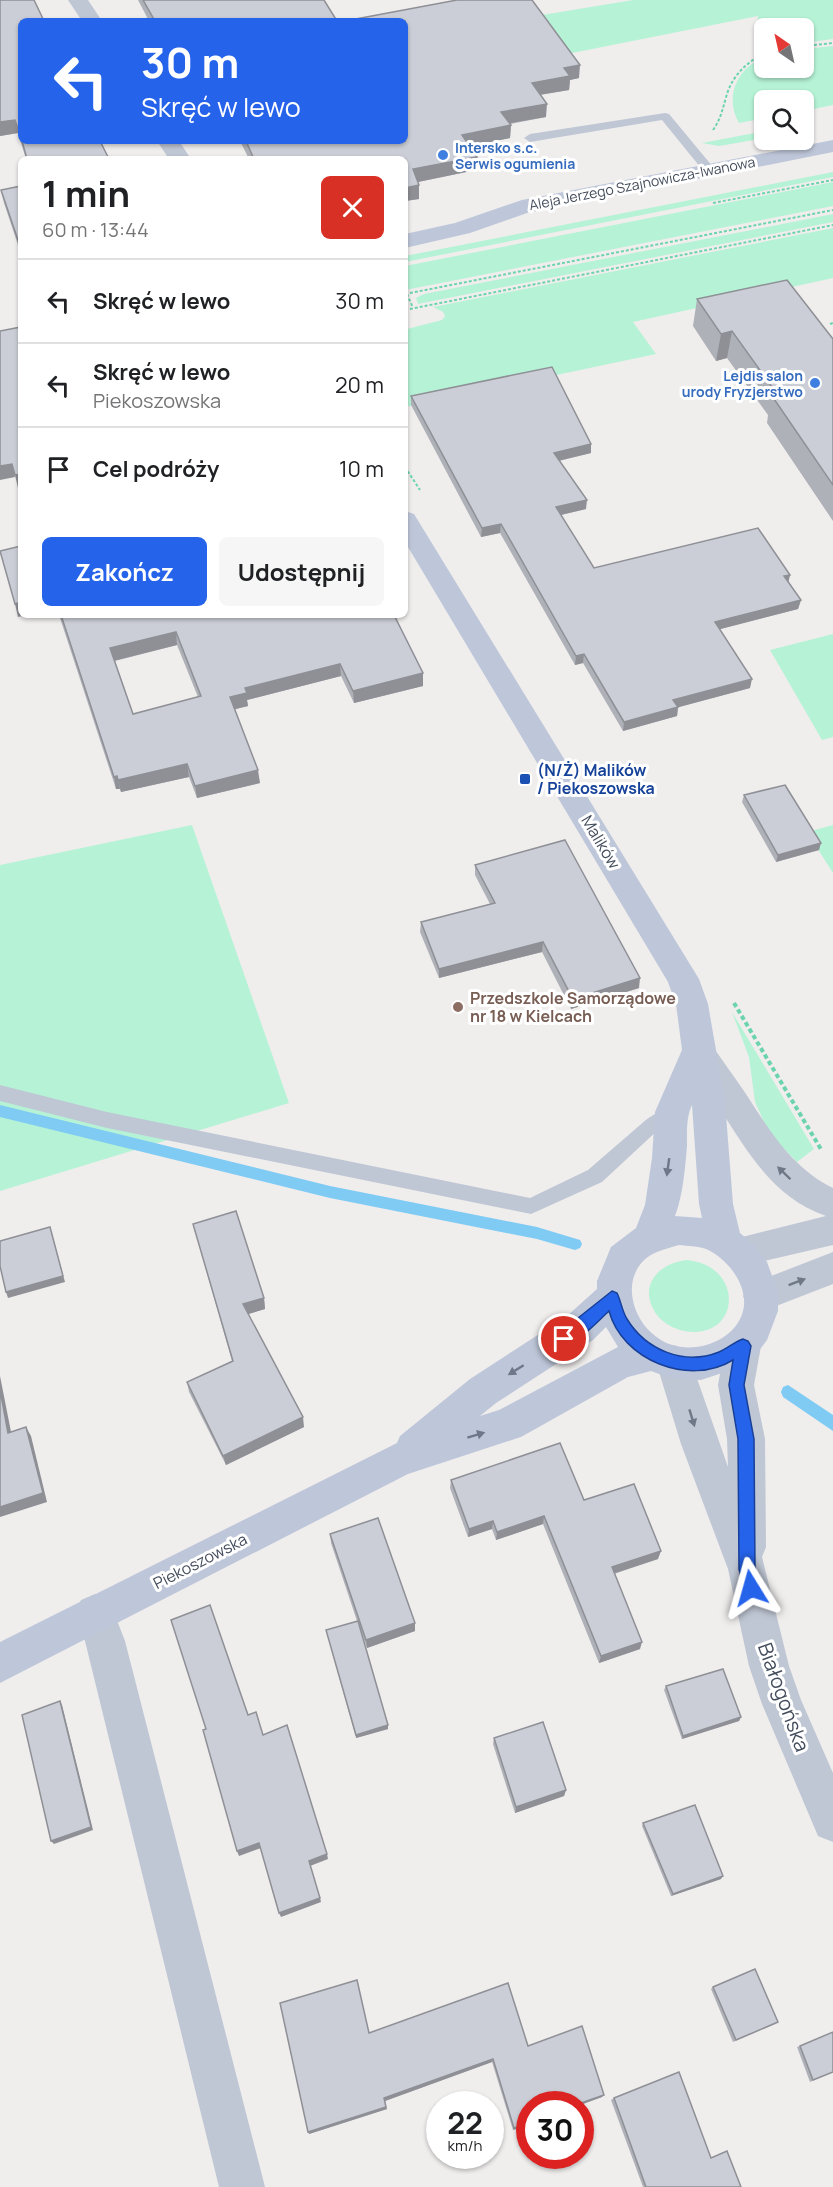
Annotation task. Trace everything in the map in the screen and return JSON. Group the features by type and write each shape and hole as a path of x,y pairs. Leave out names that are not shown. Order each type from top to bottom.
{"main road":[{"name":"Aleja Jerzego Szajnowicza-Iwanowa","path":"408,219 456,211 522,207 833,146"},
{"name":"Aleja Jerzego Szajnowicza-Iwanowa","path":"408,240 462,228 522,207"},
{"name":"Malików","path":"408,525 674,962 690,998 708,1102 716,1204 731,1247"},
{"path":"650,1236 662,1205 669,1158 672,1112 698,1050"},
{"path":"687,1231 710,1235 731,1247 750,1264 761,1296 761,1314 754,1331 743,1346 723,1358 700,1364 663,1358 632,1338 618,1319 612,1298 615,1272 629,1251 650,1236 664,1232 687,1231"},
{"name":"Piekoszowska","path":"400,1459 483,1391 580,1328 612,1298"},
{"name":"Piekoszowska","path":"0,1663 400,1459 508,1425 620,1363 663,1358"}],"street":[{"path":"78,0 90,18"},
{"path":"698,1050 743,1117 754,1139 775,1165 807,1191 833,1204"},
{"path":"731,1247 833,1230"},
{"path":"761,1296 833,1268"},
{"name":"Białogońska","path":"743,1346 736,1385 746,1439 747,1569"},
{"name":"Białogońska","path":"663,1358 700,1444 747,1569 776,1685 833,1821"},
{"path":"95,1614 105,1641 242,2187"}],"lane":[{"path":"530,138 665,116 709,170"},
{"path":"0,1094 107,1120 531,1206 595,1176 653,1124 672,1112"}],"path":[{"path":"814,45 833,43"},
{"path":"688,142 715,130 737,71 754,60"},
{"path":"408,294 833,210"},
{"path":"408,309 833,225"},
{"path":"408,298 413,308"}],"green space":[{"path":"633,0 833,0 833,39 814,42 814,18 758,18 758,16 512,65 536,16"},
{"path":"833,46 833,105 814,109 814,90 754,90 754,120 739,123 735,113 733,94 736,84 747,68 754,63 754,78 814,78 814,48"},
{"path":"754,133 754,140 719,146 702,143"},
{"path":"833,172 833,177 408,261 408,255"},
{"path":"833,182 833,206 408,289 408,265"},
{"path":"833,214 833,222 418,304 416,298 424,294"},
{"path":"833,228 833,278 633,322 656,354 408,406 408,329 442,320 445,316 443,312 433,307"},
{"path":"833,634 833,737 822,740 770,650"},
{"path":"192,825 289,1103 0,1191 0,865"},
{"path":"833,825 833,873 807,832"},
{"path":"732,1012 814,1149 797,1162 780,1145 765,1124 755,1102 749,1057"},
{"path":"686,1260 705,1265 719,1275 727,1287 729,1301 726,1314 717,1325 703,1331 684,1331 673,1327 657,1315 651,1305 649,1295 653,1278 666,1266"}],"building":[{"path":"0,0 34,0 43,18 18,18 18,129 15,120 0,122"},
{"path":"143,0 324,0 335,18 153,18"},
{"path":"457,0 532,0 580,65 564,68 570,76 532,83 547,104 501,112 511,125 462,135 477,157 413,169 419,185 408,187 408,156 253,156 247,144 408,144 408,18 361,18"},
{"path":"23,144 102,144 108,156 26,156"},
{"path":"18,187 18,240 1,190"},
{"path":"787,280 833,339 833,485 772,396 777,394 732,331 721,334 697,299"},
{"path":"18,328 18,474 15,475 12,464 0,466 0,331"},
{"path":"552,367 591,444 554,453 587,500 556,507 594,568 758,528 790,575 784,576 801,600 715,622 752,679 673,700 678,707 624,722 584,654 576,656 501,524 482,528 411,396"},
{"path":"18,547 18,603 15,604 0,551"},
{"path":"62,618 396,618 423,673 353,691 340,664 245,688 247,693 230,697 258,770 195,786 187,764 118,780 117,776 114,777","holes":["176,632 201,696 133,714 110,648"]},
{"path":"785,785 821,843 778,855 744,795"},
{"path":"565,840 640,978 573,999 543,942 439,969 421,922 495,903 475,865"},
{"path":"236,1211 264,1298 243,1304 303,1417 223,1456 187,1382 233,1361 193,1224"},
{"path":"50,1227 63,1276 6,1292 0,1266 0,1241"},
{"path":"0,1390 8,1433 26,1427 43,1493 0,1507"},
{"path":"560,1443 584,1500 634,1484 661,1551 612,1567 642,1642 601,1656 544,1516 497,1532 493,1521 469,1529 451,1480"},
{"path":"378,1518 415,1623 366,1640 330,1534"},
{"path":"210,1605 248,1715 256,1712 263,1735 287,1725 327,1854 309,1861 320,1898 279,1913 259,1843 237,1851 203,1730 206,1729 171,1620"},
{"path":"358,1621 388,1725 356,1735 326,1630"},
{"path":"723,1669 741,1717 683,1736 666,1686"},
{"path":"60,1701 91,1827 51,1841 22,1715"},
{"path":"543,1722 566,1790 516,1807 494,1738"},
{"path":"695,1805 723,1876 673,1894 643,1823"},
{"path":"755,1969 778,2022 736,2040 713,1987"},
{"path":"357,1980 369,2033 508,1983 528,2046 582,2026 604,2095 594,2098 594,2091 516,2091 516,2127 514,2128 493,2059 384,2098 386,2107 308,2132 280,2003"},
{"path":"833,2032 833,2072 813,2080 800,2046"},
{"path":"679,2072 711,2158 727,2151 741,2187 646,2187 614,2098"}],"waterway":[{"path":"0,1111 330,1192 537,1233 575,1244"},
{"path":"788,1392 833,1424"}],"place":[{"name":"Intersko s.c. Serwis ogumienia","path":"443,155"},
{"name":"Lejdis salon urody Fryzjerstwo","path":"815,383"},
{"name":"(N/Ż) Malików / Piekoszowska","path":"525,779"},
{"name":"Przedszkole Samorządowe nr 18 w Kielcach","path":"458,1007"}],"route":[{"path":"564,1339 580,1328 612,1298 618,1319 632,1338 652,1354 674,1362 700,1364 723,1358 743,1346 736,1385 746,1439 747,1569 751,1588"}]}
